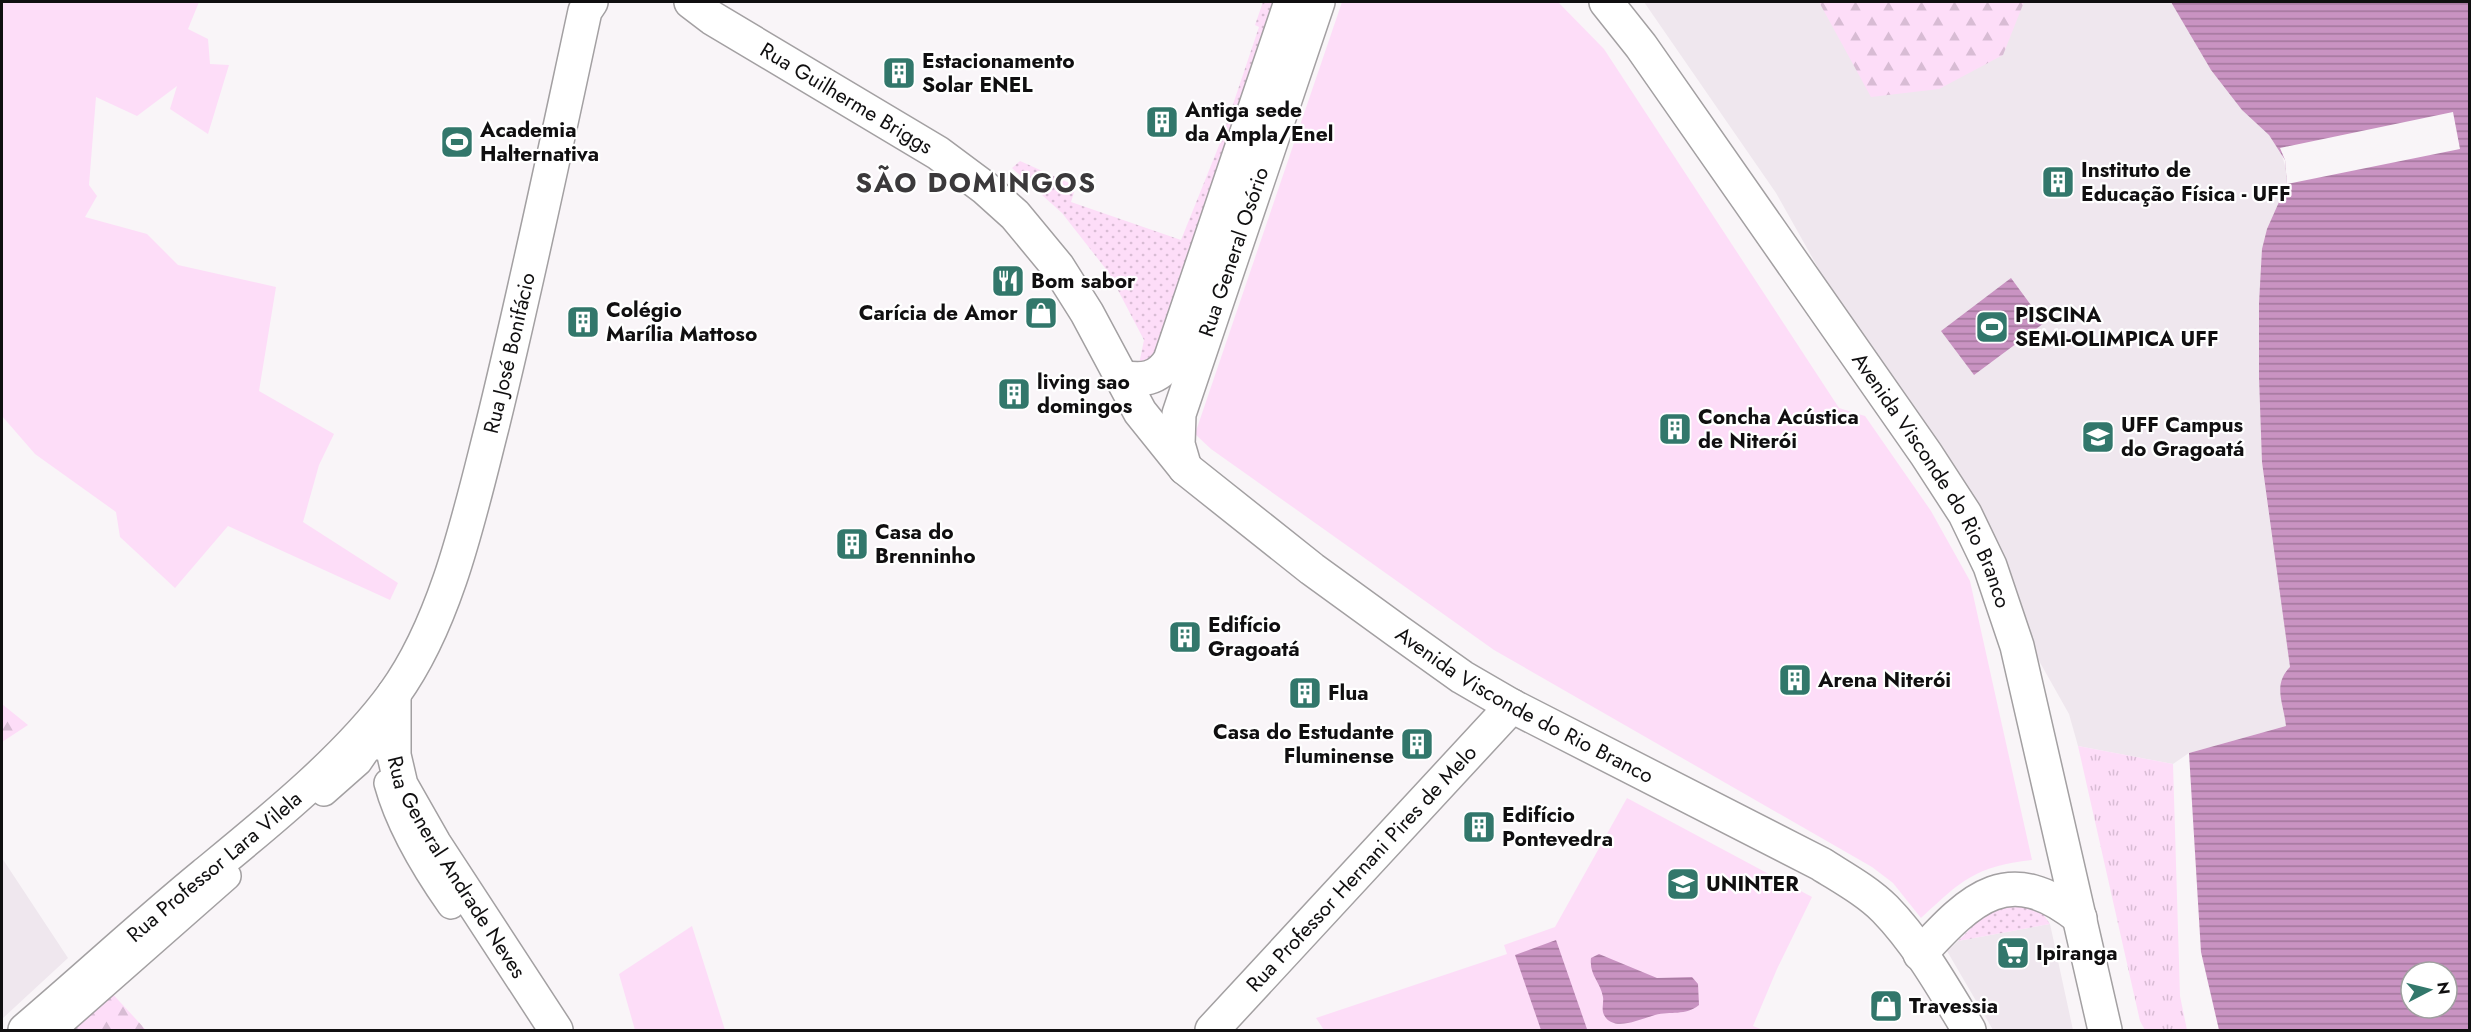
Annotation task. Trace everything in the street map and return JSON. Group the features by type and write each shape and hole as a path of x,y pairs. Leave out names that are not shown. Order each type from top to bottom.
{"street":[{"name":"Rua José Bonifácio","path":"394,694 434,618 449,577 481,471 513,340 585,11 591,2"},
{"name":"Rua Guilherme Briggs","path":"691,2 712,18 938,153 985,188 1015,215 1058,267 1088,313 1121,377"},
{"name":"Rua General Osório","path":"1121,377 1149,378 1165,369 1170,360 1291,2"},
{"name":"Rua General Osório","path":"1185,468 1178,444 1179,414 1318,2"},
{"name":"Avenida Visconde do Rio Branco","path":"1606,2 1641,46 1885,392 1965,514 1990,566 2018,646 2106,1030"},
{"name":"Avenida Visconde do Rio Branco","path":"1121,377 1145,420 1185,468 1312,569 1462,677 1512,706 1821,864 1884,908 1908,934 1969,1030"},
{"name":"Rua Professor Lara Vilela","path":"25,1030 302,791 356,738 394,694"},
{"name":"Rua General Andrade Neves","path":"394,694 394,755 401,785 434,843 556,1030"},
{"name":"Rua Professor Hernani Pires de Melo","path":"1212,1030 1512,706"},
{"path":"52,1030 358,762 376,736 394,806 430,874 451,906"},
{"path":"1920,954 1963,909 1980,898 2001,891 2018,889 2038,892 2060,902 2080,918"}],"shaded area":[{"name":"UFF Campus do Gragoatá","path":"1644,2 2204,2 2280,148 2287,173 2287,184 2280,200 2285,629 2290,667 2286,726 2189,753 2173,764 2078,746 2069,714 1776,193"},
{"path":"2171,2 2469,2 2469,1030 2219,1030 2201,952 2189,753 2286,726 2280,688 2290,667 2262,462 2259,377 2262,249 2267,229 2287,184 2285,160 2269,135 2242,110 2211,70"},
{"name":"PISCINA SEMI-OLIMPICA UFF","path":"2011,278 2044,323 1974,375 1941,331"},
{"path":"2,858 68,958 2,1019"},
{"path":"2050,924 2073,1030 1993,1030 1947,951 1958,941"},
{"path":"1556,940 1587,1029 1541,1030 1515,955"},
{"path":"1599,954 1657,978 1692,977 1698,984 1699,1005 1683,1012 1655,1015 1634,1022 1613,1023 1604,1015 1602,991 1593,974 1591,958"}],"green space":[{"path":"3,2 199,2 188,29 208,39 210,64 229,65 208,134 170,109 177,86 137,116 96,97 89,185 97,196 85,217 147,234 178,265 276,287 259,391 334,434 319,465 303,522 398,583 390,600 228,526 175,588 120,537 116,512 35,454 2,416"},
{"path":"1263,2 1281,2 1161,362 1139,364 1144,340 1109,273 1062,213 1012,168 1020,161 1076,186 1071,202 1181,240 1220,143 1259,27 1255,25"},
{"path":"1342,2 1558,2 1604,49 1839,408 1865,416 1931,511 1970,581 2032,860 1996,866 1970,877 1921,918 1893,883 1872,867 1494,650 1211,449 1195,434"},
{"path":"1819,2 2024,2 2003,55 1939,89 1871,97"},
{"path":"2,704 28,725 2,742"},
{"path":"2078,746 2173,764 2180,996 2187,1030 2145,1030 2140,1021"},
{"path":"1627,798 1812,897 1777,969 1753,1026 1763,1030 1324,1030 1316,1018 1507,954 1504,945 1555,927"},
{"path":"2006,907 2025,907 2041,911 2050,924 1958,941 1983,916"},
{"path":"692,926 725,1030 635,1030 619,974"},
{"path":"108,989 146,1030 60,1030"}],"pier":[{"path":"2453,112 2460,149 2287,184 2285,160 2280,148"}],"place":[{"name":"Estacionamento Solar ENEL","path":"899,73"},
{"name":"Antiga sede da Ampla/Enel","path":"1162,122"},
{"name":"Academia Halternativa","path":"457,142"},
{"name":"Instituto de Educação Física - UFF","path":"2058,182"},
{"name":"Bom sabor","path":"1008,281"},
{"name":"Carícia de Amor","path":"1041,313"},
{"name":"Colégio Marília Mattoso","path":"583,322"},
{"name":"PISCINA SEMI-OLIMPICA UFF","path":"1992,327"},
{"name":"living sao domingos","path":"1014,394"},
{"name":"Concha Acústica de Niterói","path":"1675,429"},
{"name":"UFF Campus do Gragoatá","path":"2098,437"},
{"name":"Casa do Brenninho","path":"852,544"},
{"name":"Edifício Gragoatá","path":"1185,637"},
{"name":"Arena Niterói","path":"1795,680"},
{"name":"Flua","path":"1305,693"},
{"name":"Casa do Estudante Fluminense","path":"1417,744"},
{"name":"Edifício Pontevedra","path":"1479,827"},
{"name":"UNINTER","path":"1683,884"},
{"name":"Ipiranga","path":"2013,953"},
{"name":"Travessia","path":"1886,1006"}],"district":[{"name":"SÃO DOMINGOS","path":"976,182"}]}
